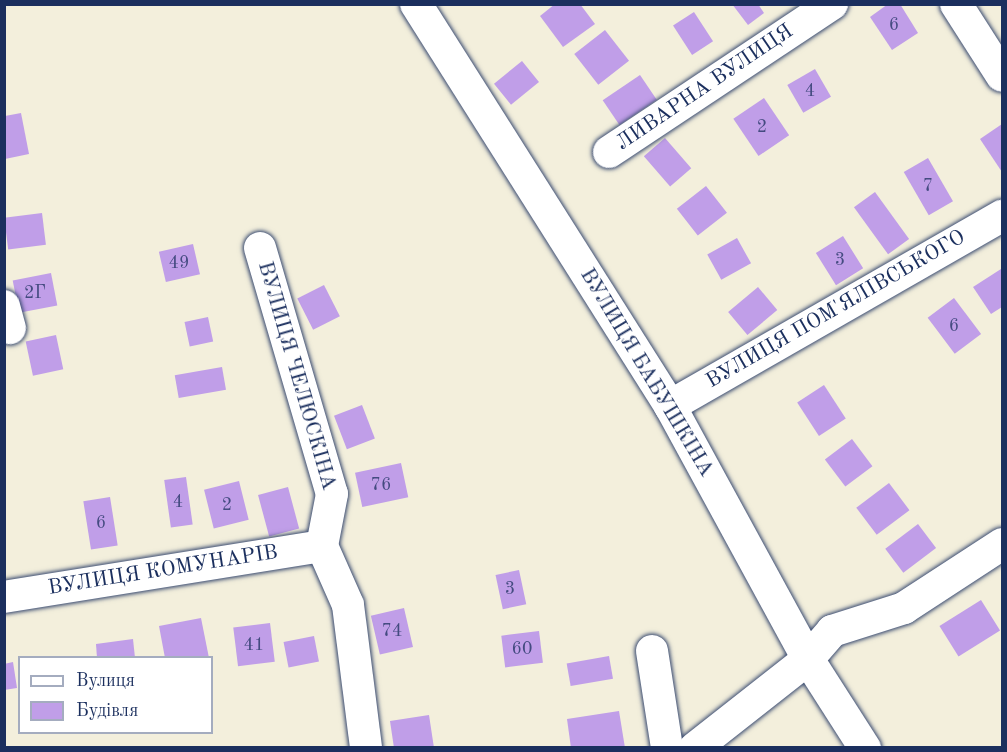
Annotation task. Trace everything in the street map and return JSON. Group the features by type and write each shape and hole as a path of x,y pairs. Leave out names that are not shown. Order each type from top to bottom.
{"street":[{"name":"ВУЛИЦЯ БАБУШКІНА","path":"416,4 670,406 808,659 865,747"},
{"name":"ЛИВАРНА ВУЛИЦЯ","path":"609,152 832,4"},
{"path":"956,4 1002,76"},
{"name":"ВУЛИЦЯ ПОМ'ЯЛІВСЬКОГО","path":"670,406 1002,216"},
{"name":"ВУЛИЦЯ ЧЕЛЮСКІНА","path":"260,248 332,494 322,546"},
{"path":"695,747 808,659 832,631 904,608 1002,544"},
{"path":"322,546 348,605 366,747"},
{"name":"ВУЛИЦЯ КОМУНАРІВ","path":"4,597 322,546"},
{"path":"652,651 667,747"}],"building":[{"path":"555,4 580,4 595,24 563,47 540,16"},
{"path":"732,4 758,4 764,13 748,25"},
{"path":"888,4 900,4 918,33 892,50 870,17"},
{"path":"694,12 713,41 692,55 673,26"},
{"path":"605,30 629,61 598,85 574,54"},
{"path":"522,61 539,82 511,105 494,84"},
{"path":"815,69 831,97 803,113 787,85"},
{"path":"640,75 657,100 619,125 603,100"},
{"path":"764,98 789,135 758,156 733,119"},
{"path":"21,113 29,154 5,159 5,116"},
{"path":"1002,124 1002,172 980,139"},
{"path":"665,138 691,168 670,187 644,156"},
{"path":"928,158 953,201 929,215 904,172"},
{"path":"706,186 727,213 698,236 677,209"},
{"path":"875,192 909,239 888,254 854,207"},
{"path":"42,213 46,245 8,249 4,218"},
{"path":"843,236 863,268 836,285 816,253"},
{"path":"737,238 751,263 721,280 707,254"},
{"path":"193,244 200,274 166,282 159,252"},
{"path":"1001,269 1002,307 991,314 973,287"},
{"path":"51,273 57,305 19,313 13,280"},
{"path":"324,285 340,316 313,330 297,299"},
{"path":"758,287 777,310 747,335 728,312"},
{"path":"954,298 981,334 955,354 928,318"},
{"path":"208,317 213,341 190,346 185,322"},
{"path":"56,335 63,369 33,376 26,341"},
{"path":"222,367 226,390 179,398 175,375"},
{"path":"824,385 846,419 819,436 797,402"},
{"path":"362,405 375,439 347,449 334,416"},
{"path":"852,439 872,466 845,487 825,459"},
{"path":"401,463 408,497 362,507 355,473"},
{"path":"186,477 193,525 171,528 164,480"},
{"path":"239,481 249,520 214,529 204,490"},
{"path":"889,483 909,510 877,535 856,508"},
{"path":"288,487 299,529 269,537 258,495"},
{"path":"110,497 118,545 91,550 83,501"},
{"path":"918,524 936,548 903,573 885,549"},
{"path":"519,570 526,604 503,609 496,575"},
{"path":"981,600 1000,631 959,656 939,626"},
{"path":"404,608 413,647 380,655 371,616"},
{"path":"201,618 209,656 165,656 159,626"},
{"path":"270,623 275,662 238,666 233,628"},
{"path":"539,631 543,663 505,667 501,636"},
{"path":"314,636 319,662 289,667 284,642"},
{"path":"133,639 135,656 97,656 96,644"},
{"path":"609,656 613,679 571,686 567,663"},
{"path":"13,662 17,688 4,690 4,664"},
{"path":"619,711 625,748 571,748 567,719"},
{"path":"429,715 434,748 394,748 390,721"}]}
